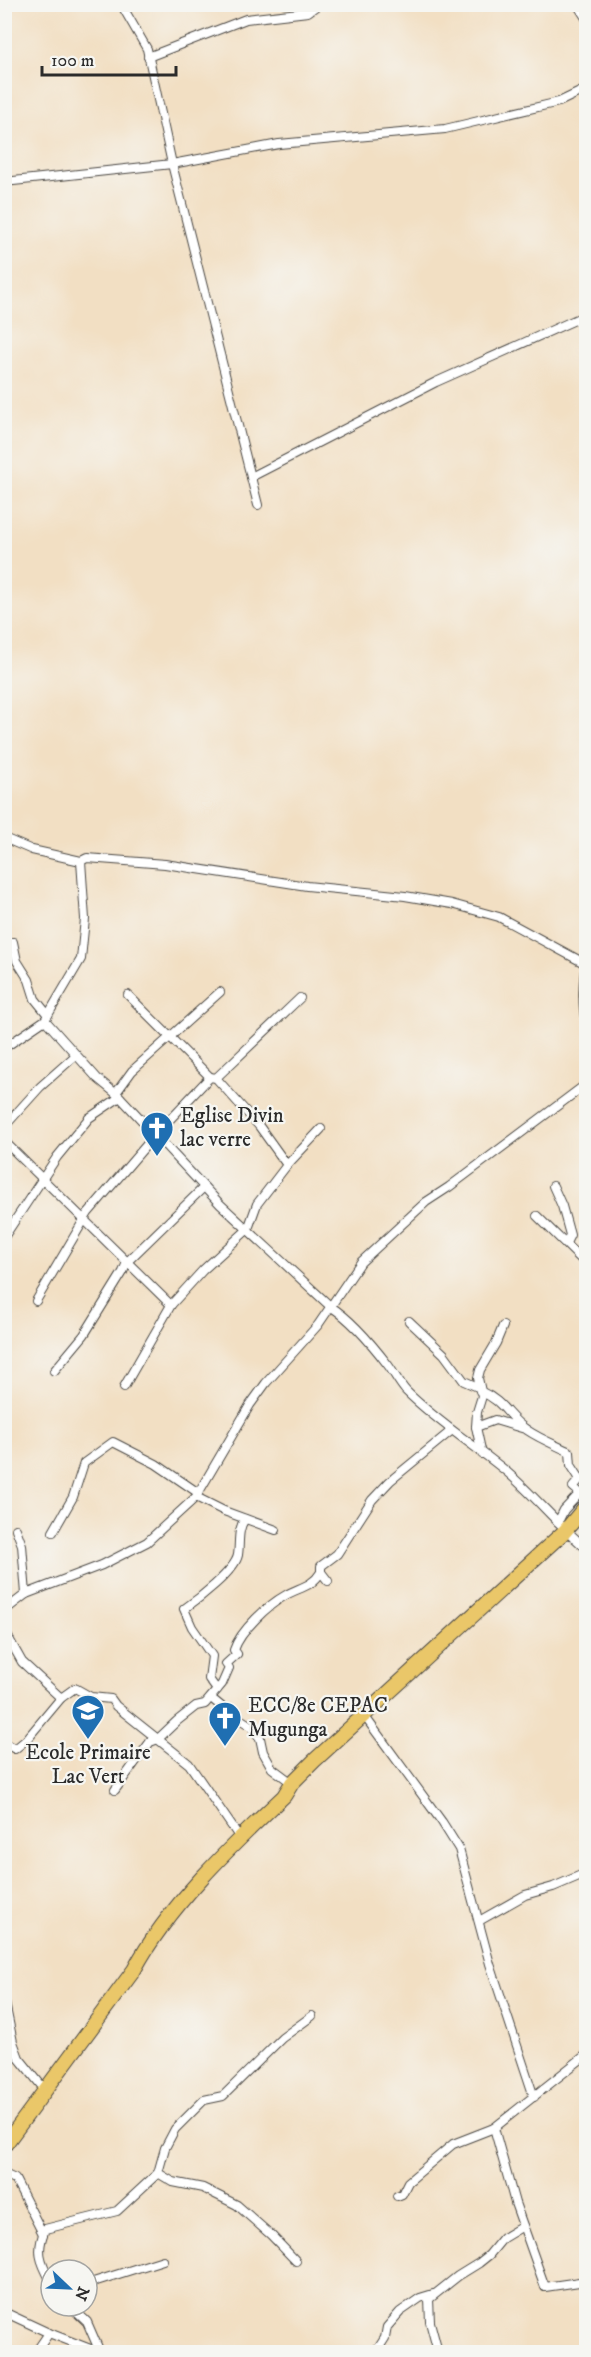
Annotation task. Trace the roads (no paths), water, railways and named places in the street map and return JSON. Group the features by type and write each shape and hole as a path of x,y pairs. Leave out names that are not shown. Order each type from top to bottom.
{"highway":[{"path":"4,2145 134,1970 148,1944 194,1887 284,1796 292,1783 586,1506"}],"street":[{"path":"121,4 147,49 172,164 258,505"},
{"path":"148,57 246,19 308,12 319,4"},
{"path":"577,4 586,18"},
{"path":"4,182 172,164 279,144 445,129 559,102 586,89"},
{"path":"251,477 436,382 586,315"},
{"path":"4,838 32,850 81,861 87,858 165,864 307,886 405,896 452,904 499,917 586,964 584,977 586,1022"},
{"path":"4,1048 46,1017 81,959 85,920 81,861"},
{"path":"13,942 17,961 29,980 35,999 46,1017 97,1078 118,1095 204,1187 330,1306 344,1316 387,1364 404,1388 451,1431 514,1479 586,1548"},
{"path":"4,1237 57,1157 89,1118 118,1095 132,1071 220,992"},
{"path":"128,995 259,1126 287,1165"},
{"path":"36,1301 84,1220 155,1135 300,998"},
{"path":"4,1127 40,1087 76,1055"},
{"path":"4,1611 26,1594 71,1578 147,1542 197,1494 266,1383 318,1325 353,1277 361,1262 426,1202 450,1187 586,1086"},
{"path":"124,1388 171,1305 203,1270 248,1229 257,1204 287,1165 321,1129"},
{"path":"4,1141 171,1305"},
{"path":"553,1186 562,1206 570,1236 566,1243"},
{"path":"54,1371 84,1335 127,1262 204,1187"},
{"path":"537,1216 586,1264"},
{"path":"409,1322 444,1354 464,1381 495,1398 526,1430"},
{"path":"482,1454 476,1427 482,1396 478,1378 503,1326"},
{"path":"476,1427 495,1420 526,1430 570,1452 572,1465 580,1479 573,1487 580,1493 564,1510 562,1527"},
{"path":"328,1581 321,1572 321,1566 337,1554 372,1500 423,1452 451,1431"},
{"path":"52,1532 73,1497 84,1463 113,1442 174,1475 197,1494 224,1511 276,1530"},
{"path":"245,1519 240,1526 238,1556 232,1566 184,1609 192,1627 212,1656 209,1679 214,1694 227,1711 251,1726 260,1738 263,1752 272,1768 292,1783"},
{"path":"16,1529 22,1545 26,1594"},
{"path":"115,1790 150,1742 158,1739 177,1720 196,1706 205,1704 214,1694 222,1684 229,1668 226,1664 237,1654 234,1650 240,1635 271,1605 296,1590 308,1587 321,1572"},
{"path":"4,1630 22,1662 61,1698"},
{"path":"4,1743 15,1749 26,1740 61,1698 75,1688 91,1697 111,1699 116,1706 189,1764 240,1838"},
{"path":"363,1714 459,1849 490,1964 534,2097"},
{"path":"479,1921 525,1896 586,1873"},
{"path":"4,1998 19,2058 45,2090"},
{"path":"40,2258 41,2240 45,2229 117,2211 158,2173 165,2148 175,2129 204,2100 223,2096 282,2038 312,2016"},
{"path":"397,2196 402,2194 408,2182 453,2144 494,2128 586,2055"},
{"path":"494,2128 523,2226 545,2287 586,2281"},
{"path":"158,2173 173,2182 203,2188 237,2205 296,2261"},
{"path":"4,2174 15,2179 43,2234"},
{"path":"438,2352 430,2322 429,2298 489,2255 503,2238 523,2226"},
{"path":"99,2280 163,2260"},
{"path":"376,2352 385,2338 387,2327 400,2312 420,2298 433,2294"},
{"path":"4,2312 49,2333 99,2352"},
{"path":"83,2318 87,2322 99,2352"},
{"path":"36,2352 49,2333"}],"place":[{"name":"Eglise Divin lac verre","path":"157,1157"},
{"name":"Ecole Primaire Lac Vert","path":"88,1740"},
{"name":"ECC/8e CEPAC Mugunga","path":"225,1747"}]}
